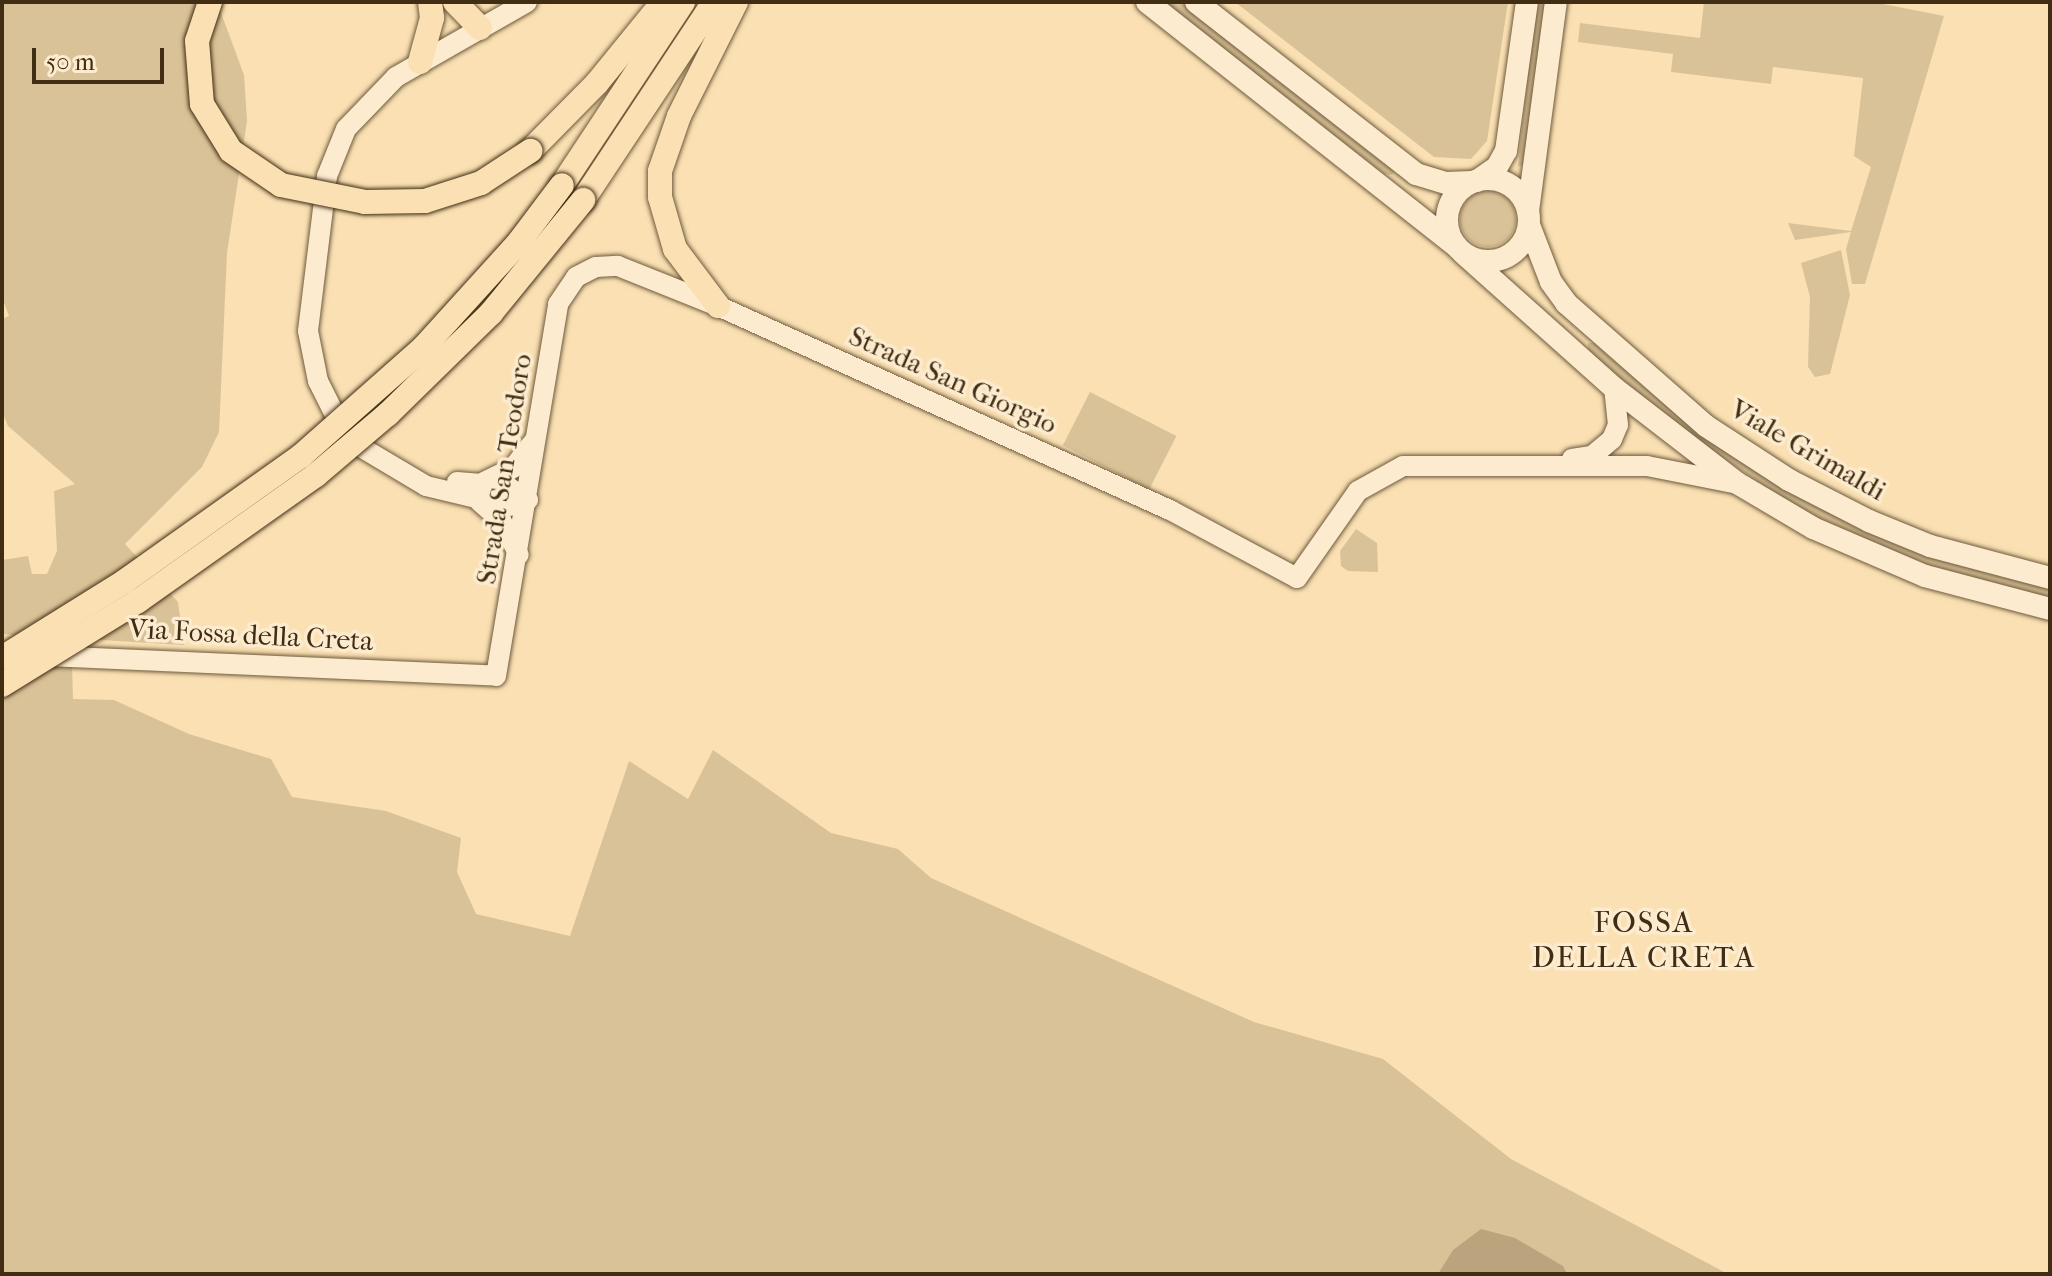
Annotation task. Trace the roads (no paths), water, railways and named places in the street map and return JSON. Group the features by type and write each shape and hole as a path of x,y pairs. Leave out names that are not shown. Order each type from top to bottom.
{"main road":[{"path":"210,2 196,52 202,104 231,151 281,185 365,202 425,201 481,183 530,151 597,83 663,2"},
{"path":"420,62 432,18 430,2"},
{"path":"455,2 480,28"},
{"path":"2,657 125,581 301,456 423,348 519,242 562,185 683,2"},
{"path":"2,685 138,601 328,465 491,313 583,200 714,2"},
{"path":"718,306 675,249 660,197 660,171 679,116 736,2"},
{"path":"1147,2 1460,249 1614,388 1737,483 1813,528 1925,576 2050,609"},
{"path":"1196,2 1416,174 1446,183 1475,181 1503,182 1515,189 1528,218 1519,247 1499,259 1460,249 1448,229 1448,210 1457,193 1475,181 1497,167 1506,151 1527,2"},
{"name":"Viale Grimaldi","path":"1556,2 1528,218 1551,282 1566,303 1706,426 1789,480 1869,521 1930,546 2050,578"}],"street":[{"path":"527,2 420,62 363,108 338,146 327,176 308,308 311,356 334,415 353,441 387,465 472,491 507,486 528,500"},
{"name":"Strada San Giorgio","path":"576,277 596,267 618,266 718,306 1170,510 1297,578 1358,491 1392,470 1418,465 1547,463"},
{"name":"Strada San Teodoro","path":"496,676 519,555 558,304 576,277"},
{"path":"1547,463 1592,456 1612,439 1618,425 1614,388"},
{"path":"472,491 513,468 539,434"},
{"path":"1547,463 1647,466 1737,483"},
{"path":"472,491 501,520 519,555"},
{"name":"Via Fossa della Creta","path":"2,657 139,656 496,676"}],"district":[{"name":"FOSSA DELLA CRETA","path":"1644,940"}]}
